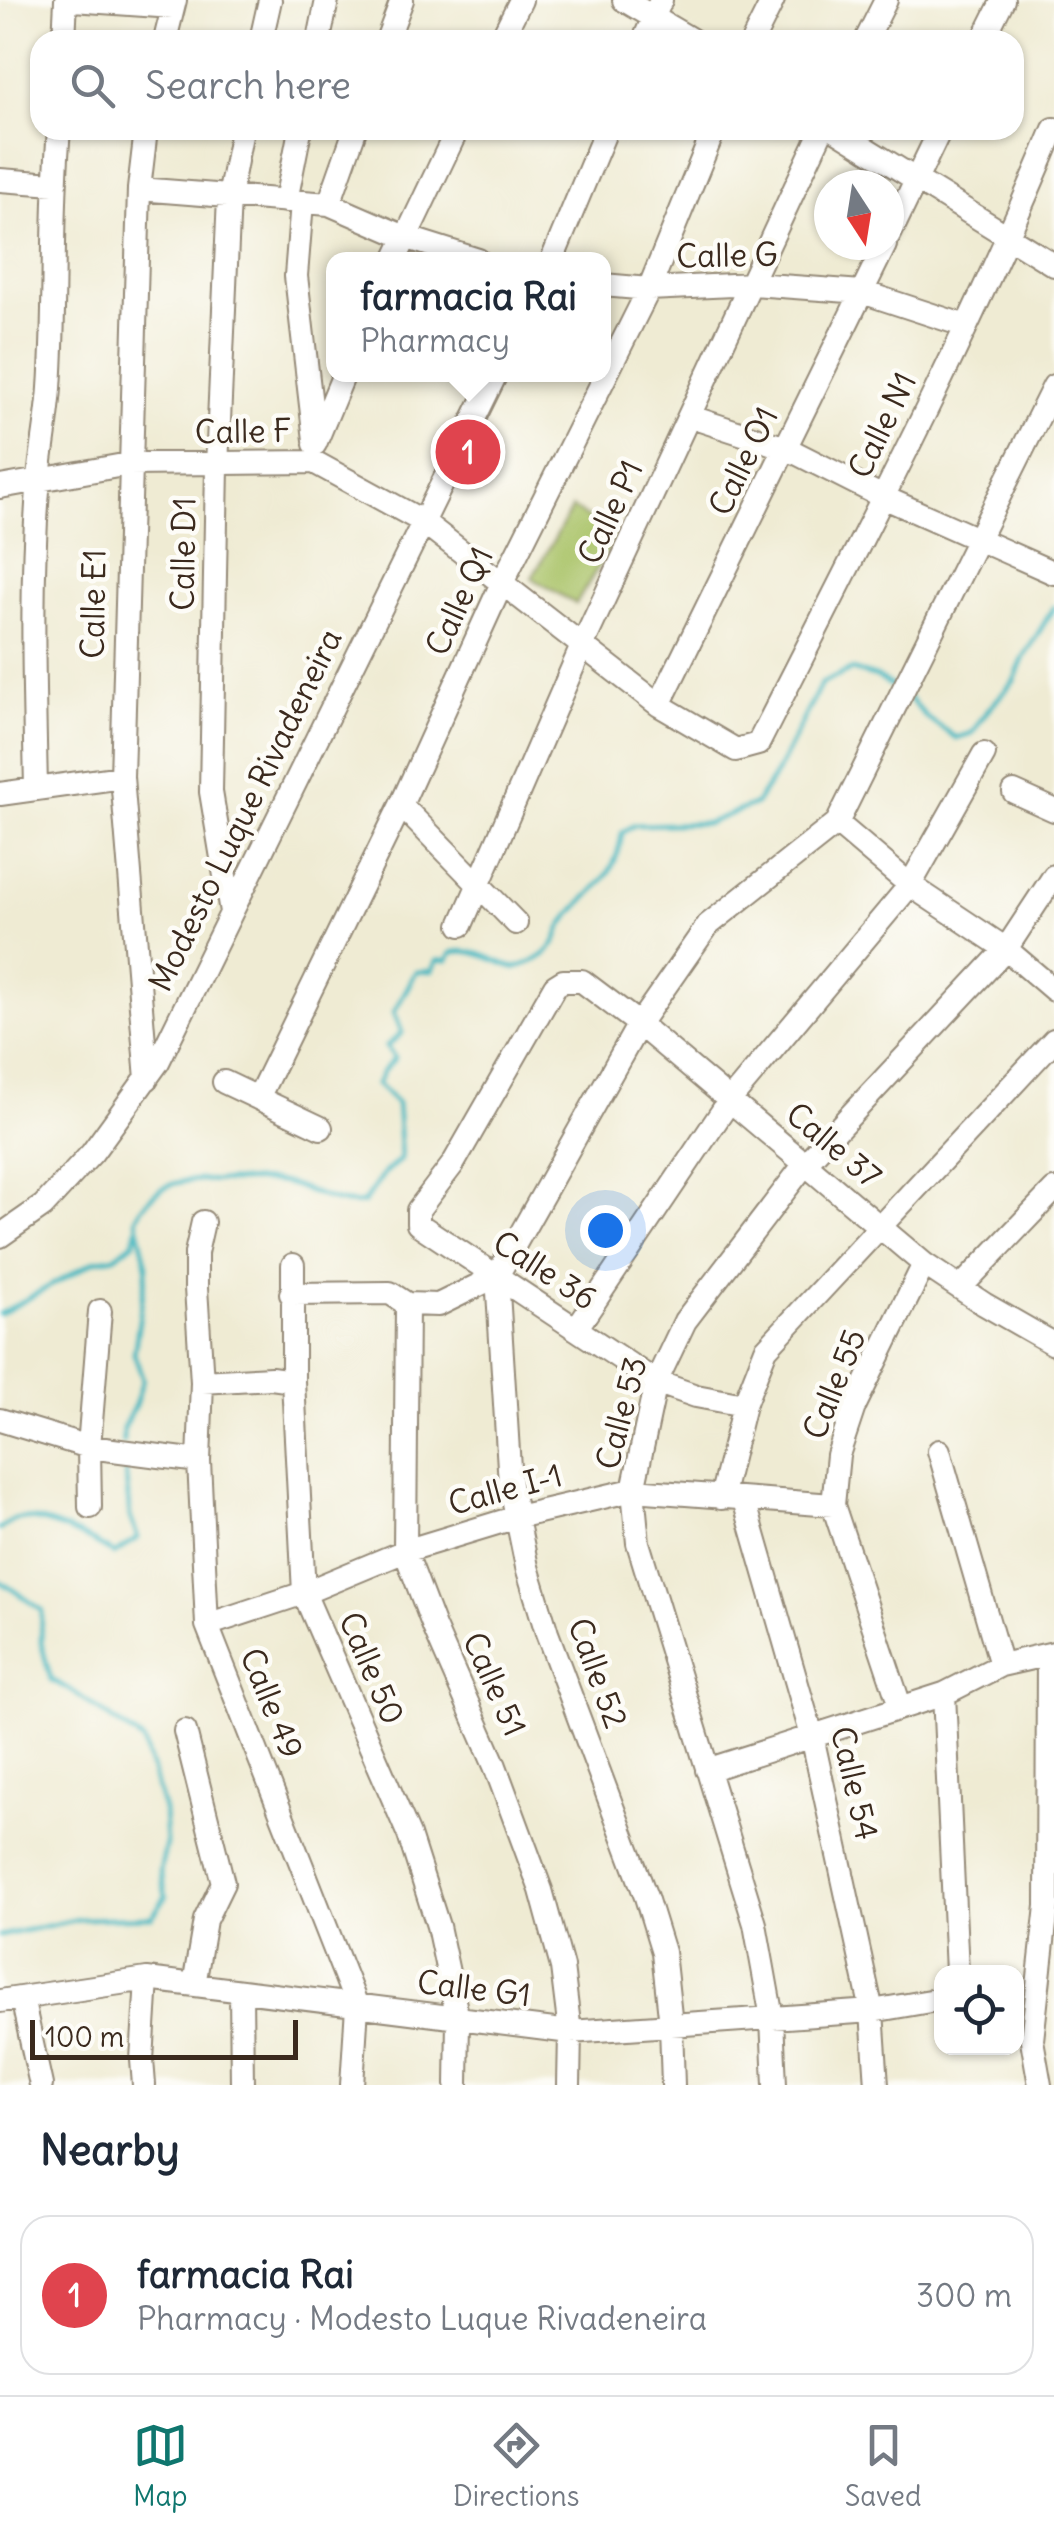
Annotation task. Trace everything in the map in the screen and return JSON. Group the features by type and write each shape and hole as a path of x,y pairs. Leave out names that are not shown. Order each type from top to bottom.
{"street":[{"path":"66,30 70,0 174,4 168,30"},
{"path":"263,30 270,0"},
{"path":"321,30 327,0"},
{"path":"392,30 402,0"},
{"path":"506,30 521,0"},
{"path":"624,0 657,8 681,30"},
{"path":"758,30 773,0"},
{"path":"871,30 886,0"},
{"path":"989,30 1003,0"},
{"name":"Calle N1","path":"758,744 1009,237 1054,128"},
{"path":"36,789 33,632 39,480 50,390 58,140"},
{"name":"Calle E1","path":"145,140 138,189 122,777 147,1078"},
{"name":"Calle D1","path":"231,912 211,792 217,466 229,197 240,140"},
{"path":"299,140 294,202 296,276 314,451"},
{"path":"329,204 352,140"},
{"path":"397,252 452,140"},
{"path":"555,252 602,140"},
{"name":"Calle Q1","path":"611,365 649,289 710,140"},
{"name":"Calle P1","path":"462,925 582,646 817,140"},
{"path":"852,140 1054,265"},
{"path":"904,205 935,140"},
{"path":"0,180 54,184"},
{"path":"138,189 329,204 453,252"},
{"name":"Calle O1","path":"659,706 877,260"},
{"name":"Calle G","path":"611,286 649,289 752,284 862,292 966,326"},
{"path":"314,451 341,382"},
{"name":"Modesto Luque Rivadeneira","path":"0,1236 42,1206 92,1153 147,1078 492,382"},
{"name":"Calle Q1","path":"258,1098 401,806 502,584 603,382"},
{"path":"291,1294 390,1293 407,1304 438,1305 496,1276 639,1024 708,925 837,824 1054,386"},
{"path":"691,417 786,448 883,497 1054,573"},
{"name":"Calle F","path":"0,487 129,464 217,466 314,451 422,522 659,706 736,750 758,744"},
{"path":"576,1329 730,1100 910,884 984,754"},
{"path":"0,794 122,777"},
{"path":"1014,792 1054,810"},
{"path":"401,806 516,923"},
{"path":"837,824 910,884 1006,949 1054,990"},
{"name":"Calle 53","path":"775,2085 772,2018 754,1924 638,1542 633,1490 656,1382 685,1322 805,1164 1006,949 1054,876"},
{"name":"Calle 37","path":"422,1229 418,1210 452,1164 555,986 563,981 582,981 639,1024 924,1264 1054,1344"},
{"name":"Calle 54","path":"877,2085 872,2011 812,1736 733,1499 744,1405 766,1349 1054,1040"},
{"path":"224,1082 322,1128"},
{"path":"960,1288 1054,1190"},
{"name":"Calle 49","path":"203,1222 196,1253 206,1625 357,2006 352,2085"},
{"name":"Calle 36","path":"422,1229 656,1382 696,1396 744,1405"},
{"name":"Calle 55","path":"900,1706 833,1505 838,1455 854,1407 924,1264"},
{"name":"Calle 50","path":"294,1265 293,1381 304,1593 408,1835 438,1926 458,2019 458,2085"},
{"name":"Calle 52","path":"496,1276 510,1484 517,1517 547,1633 646,1896 663,1952 673,2085"},
{"name":"Calle 51","path":"407,1304 406,1551 434,1627 496,1766 541,1890 562,1967 570,2032 569,2085"},
{"path":"90,1507 89,1447 100,1311"},
{"path":"202,1382 271,1378 293,1381"},
{"path":"0,1420 89,1447 199,1461"},
{"path":"939,1451 1001,1665"},
{"name":"Calle I-1","path":"206,1625 304,1593 406,1551 517,1517 633,1490 833,1505"},
{"path":"707,1770 944,1694 1001,1665 1051,1654 1047,1906 1032,2040 1040,2085"},
{"path":"944,1694 957,1965"},
{"path":"184,1732 224,1883 205,1920 194,1985"},
{"path":"144,2085 147,1979"},
{"name":"Calle G1","path":"11,2000 147,1979 570,2032 872,2011 934,2000"},
{"path":"241,1991 242,2085"},
{"path":"11,2000 40,2085"}],"green space":[{"path":"572,508 617,536 576,604 532,578"}],"waterway":[{"path":"908,697 926,717 956,738 972,733 1014,681 1054,607"},
{"path":"123,1442 123,1428 143,1379 134,1354 147,1266 136,1218 155,1194 191,1181 269,1181 289,1184 334,1201 363,1203 385,1172 401,1159 397,1103 377,1084 395,1058 386,1047 402,1033 394,1012 416,972 432,971 436,961 448,960 451,953 459,951 515,968 537,959 550,949 564,923 608,874 622,833 634,825 708,823 756,804 779,768 821,684 851,670 877,677 895,688"},
{"path":"0,1314 95,1261 115,1257 134,1242 137,1229"},
{"path":"0,1529 14,1520 36,1520 80,1535 114,1554 138,1538 130,1517 124,1458"},
{"path":"0,1581 42,1610 41,1642 51,1680 143,1741 164,1811 166,1844 160,1871 166,1896 152,1917 79,1919 0,1936"}],"place":[{"name":"farmacia Rai","path":"468,452"}]}
